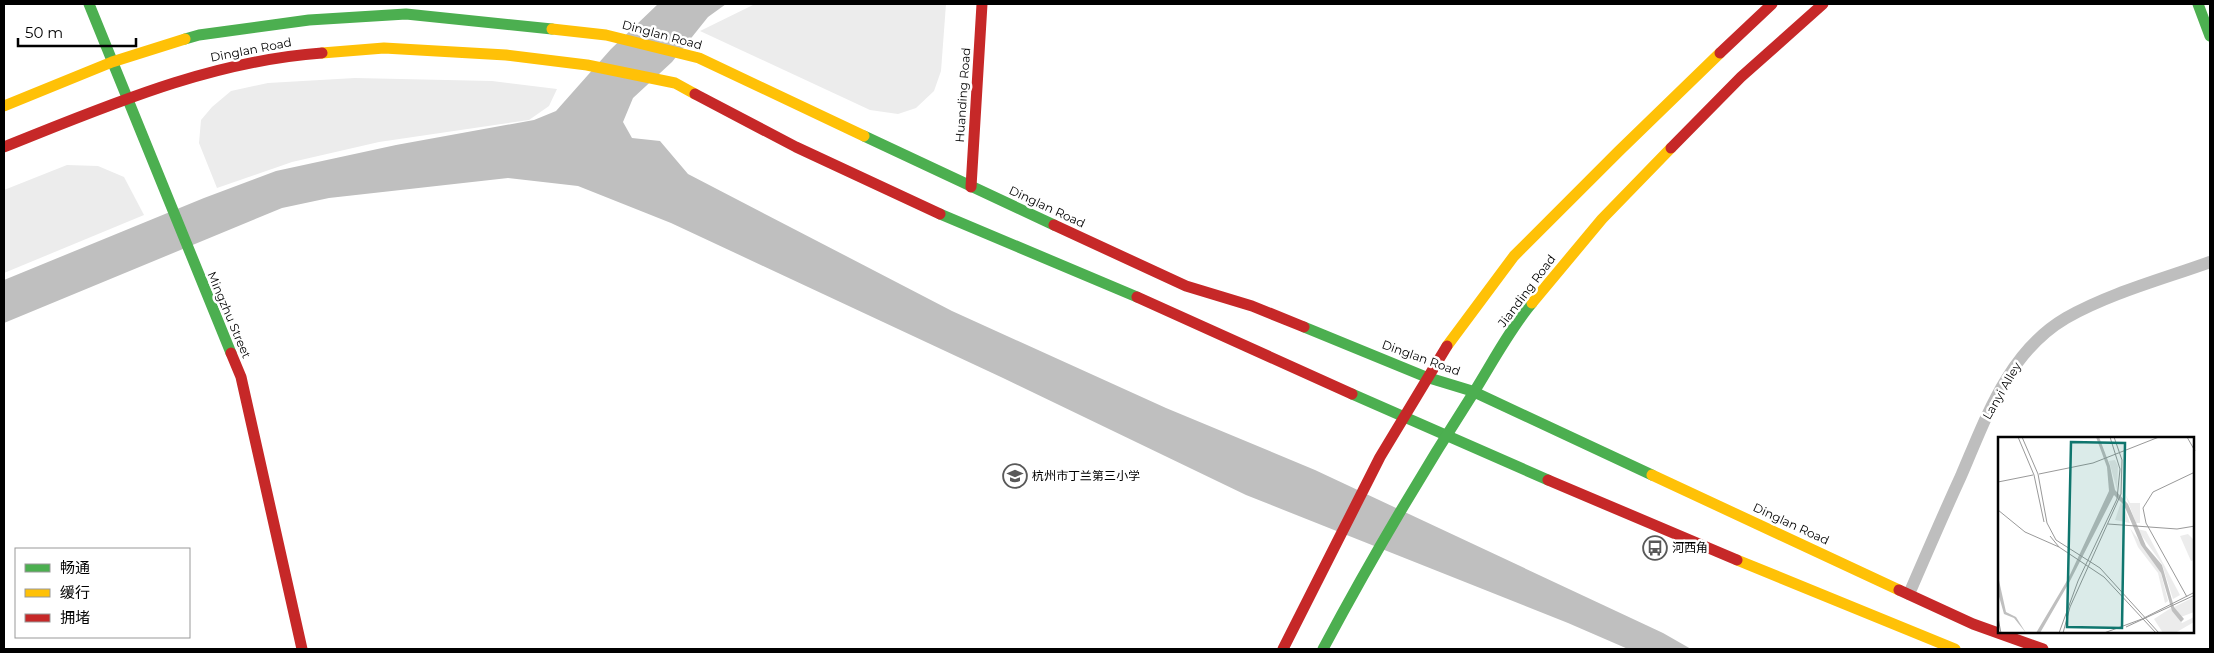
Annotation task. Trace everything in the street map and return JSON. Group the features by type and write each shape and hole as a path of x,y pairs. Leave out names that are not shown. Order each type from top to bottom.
{"main road":[{"name":"Mingzhu Street","path":"89,4 241,377 302,649"},
{"name":"Huanding Road","path":"971,187 982,4"},
{"path":"1283,649 1334,542 1426,376 1498,274 1631,137 1772,4"},
{"name":"Jianding Road","path":"1323,649 1372,557 1406,504 1472,391 1529,306 1602,219 1741,77 1822,4"},
{"path":"2198,4 2210,36"},
{"name":"Dinglan Road","path":"4,106 112,62 199,35 308,20 406,14 606,35 699,58 971,187 1186,286 1252,306 1426,376 1472,391 1973,624 1998,633"},
{"name":"Dinglan Road","path":"4,147 126,98 210,71 304,54 376,48 506,55 587,65 675,83 796,146 955,221 1176,314 1403,417 1661,529 1954,649"},
{"name":"Dinglan Road","path":"1998,633 2043,649"}],"street":[{"name":"Lanyi Alley","path":"1909,594 1992,404 2025,352 2046,332 2066,318 2086,308 2210,262"}],"shaded area":[{"path":"658,4 726,4 708,17 672,62 633,98 623,122 632,138 660,141 688,174 952,311 1166,408 1315,470 1663,633 1691,649 1628,649 1568,623 1246,495 1003,378 671,223 578,186 508,178 329,198 282,208 4,323 4,280 204,198 276,171 396,145 534,120 556,111 611,49"},
{"path":"755,4 946,4 941,71 934,91 916,108 898,114 870,110 700,31"},
{"path":"355,78 492,81 557,89 549,106 529,120 379,142 292,162 217,188 199,143 201,120 212,107 231,91 268,83"},
{"path":"67,165 98,166 124,177 144,215 4,273 4,190"}],"traffic: fast":[{"path":"89,4 231,353"},
{"path":"2198,4 2210,36"},
{"path":"185,39 199,35 309,20 406,14 552,29"},
{"path":"864,136 1054,225"},
{"path":"940,214 1137,297"},
{"path":"1323,649 1415,487 1509,335 1532,303"},
{"path":"1304,327 1426,377 1472,391 1652,475"},
{"path":"1352,394 1548,480"}],"traffic: slow":[{"path":"552,29 606,35 699,58 864,136"},
{"path":"4,106 112,62 185,39"},
{"path":"322,53 384,48 506,55 587,65 675,83 695,94"},
{"path":"1447,346 1514,256 1720,53"},
{"path":"1532,303 1602,219 1671,148"},
{"path":"1652,475 1899,590"},
{"path":"1737,560 1955,649"}],"traffic: jam":[{"path":"971,187 982,4"},
{"path":"1720,53 1772,4"},
{"path":"1671,148 1741,77 1823,4"},
{"path":"4,147 120,101 199,75 240,65 322,53"},
{"path":"695,94 796,147 940,214"},
{"path":"1054,225 1186,286 1252,306 1304,327"},
{"path":"1137,297 1352,394"},
{"path":"1283,649 1380,457 1447,346"},
{"path":"231,353 241,377 302,649"},
{"path":"1548,480 1737,560"},
{"path":"1899,590 1973,624 1998,633"},
{"path":"1998,633 2043,649"}],"place":[{"name":"杭州市丁兰第三小学","path":"1015,476"},
{"name":"河西角","path":"1655,548"}]}
